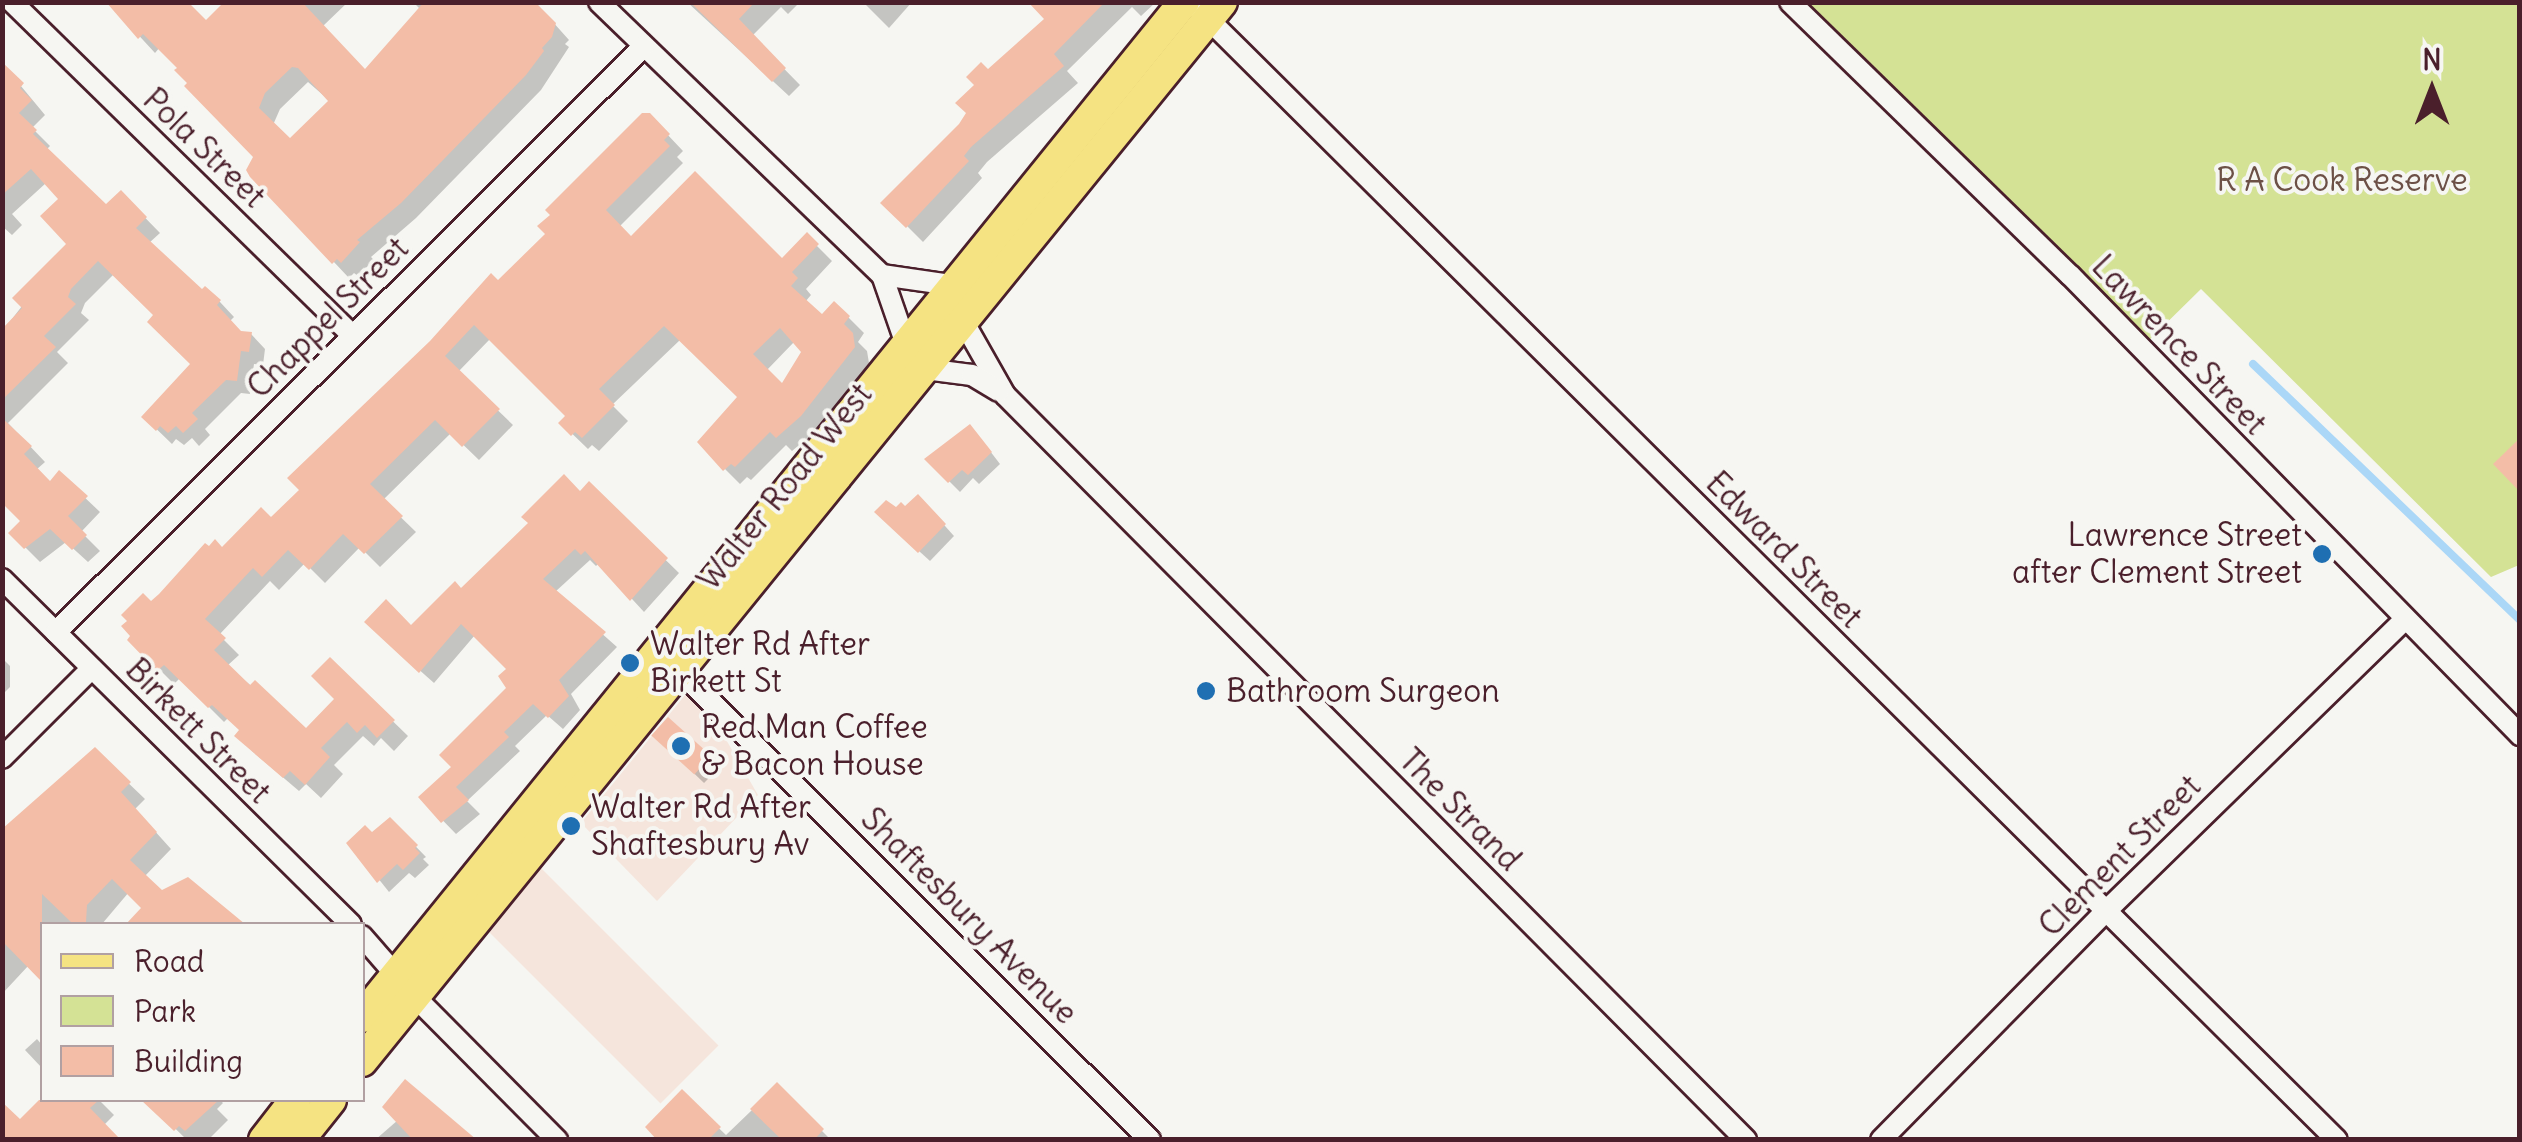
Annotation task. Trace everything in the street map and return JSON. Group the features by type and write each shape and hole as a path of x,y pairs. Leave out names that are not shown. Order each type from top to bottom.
{"main road":[{"name":"Walter Road West","path":"365,1056 406,985 916,358 957,286 1201,6"},
{"name":"Walter Road West","path":"916,358 962,322 1201,6"},
{"name":"Walter Road West","path":"365,1015 406,985"},
{"path":"264,1140 294,1102"},
{"path":"298,1140 329,1102"}],"street":[{"name":"Pola Street","path":"12,2 354,336"},
{"path":"599,2 882,275 916,358"},
{"name":"Lawrence Street","path":"1790,2 2070,275 2520,735"},
{"name":"Edward Street","path":"1201,6 2337,1140"},
{"name":"Chappel Street","path":"56,632 643,47"},
{"path":"882,275 957,286"},
{"name":"The Strand","path":"962,322 1005,394 1746,1140"},
{"name":"The Strand","path":"916,358 972,375 1005,394"},
{"name":"Birkett Street","path":"2,579 349,922"},
{"name":"Clement Street","path":"1881,1140 2106,911 2405,619"},
{"name":"Shaftesbury Avenue","path":"669,661 1150,1140"},
{"path":"2,758 92,668"},
{"path":"365,939 557,1140"}],"shaded area":[{"path":"694,684 758,795 657,901 581,823"},
{"path":"541,868 718,1045 661,1103 483,926"}],"green space":[{"name":"R A Cook Reserve","path":"1790,3 2519,3 2519,565 2491,577 2201,289 2141,348"}],"building":[{"path":"106,2 188,2 206,20 224,2 302,2 365,69 424,2 535,2 556,23 552,37 542,48 544,51 526,75 401,203 357,240 360,242 341,263 337,259 332,264 250,177 246,170 253,157 184,86 187,83 174,70 177,68 143,34 138,39","holes":["292,67 298,68 328,101 290,138 259,108 265,93"]},
{"path":"690,2 755,2 739,19 786,68 772,82"},
{"path":"1028,2 1105,2 1054,54 1064,66 971,147 964,156 969,161 906,228 880,203 959,124 966,113 955,103 974,85 966,77 981,62 988,69 1044,19"},
{"path":"2,62 24,83 20,88 32,100 19,113 37,130 33,134 106,204 121,190 147,217 136,228 202,289 205,286 221,300 217,305 241,331 252,332 249,352 241,351 237,381 226,380 192,413 198,419 183,433 176,426 168,433 160,426 156,431 141,417 190,364 147,322 153,315 98,261 71,289 68,297 76,304 44,336 56,347 2,400 2,329 22,308 12,298 66,244 40,216 58,199 31,169 2,195"},
{"path":"642,113 650,113 670,134 664,140 670,146 606,210 631,236 695,171 782,258 807,232 819,244 792,272 798,278 791,286 822,314 834,301 850,316 844,324 853,333 855,347 801,416 776,438 770,432 735,467 731,464 723,471 697,442 737,397 664,326 599,389 615,405 582,438 575,432 571,436 558,423 565,416 474,325 445,356 500,409 462,447 435,420 370,484 403,516 364,554 343,534 309,570 288,550 262,577 253,568 205,619 226,638 214,650 250,685 255,680 306,728 334,699 311,676 330,657 395,720 377,738 365,725 357,733 347,722 321,748 330,757 305,785 290,771 283,778 234,736 239,730 212,705 208,708 164,665 157,671 127,640 130,636 121,626 127,621 121,615 143,593 151,601 205,543 209,546 215,539 222,547 261,507 271,517 299,490 287,478 430,341 491,273 498,280 545,234 537,226 550,215 545,210","holes":["780,328 801,352 782,383 753,354"]},
{"path":"2,418 32,446 24,454 50,481 59,470 88,496 68,516 87,535 72,550 50,529 24,549 8,533 20,521 2,503"},
{"path":"970,424 992,452 968,475 962,470 948,483 924,459"},
{"path":"2520,438 2520,492 2493,464"},
{"path":"564,474 580,491 589,481 668,558 630,601 585,551 581,555 575,549 543,579 606,632 559,680 569,696 548,718 533,704 504,732 509,737 456,787 469,800 441,823 418,797 451,767 439,755 506,688 498,676 506,669 461,624 419,673 364,622 386,599 411,625 455,581 461,588 528,523 521,517"},
{"path":"918,494 946,524 918,553 874,512 886,500 896,507 901,502 905,506"},
{"name":"Red Man Coffee & Bacon House","path":"668,717 711,756 694,774 651,736"},
{"path":"95,747 131,782 121,792 157,832 130,860 162,890 188,877 243,922 128,922 141,908 112,879 87,905 86,922 71,922 42,894 40,980 2,941 2,829"},
{"path":"390,817 418,845 415,848 420,853 403,870 397,864 377,883 346,843 365,825 372,832"},
{"path":"405,1079 477,1140 413,1140 382,1107"},
{"path":"777,1082 824,1129 814,1140 782,1140 750,1109"},
{"path":"682,1089 721,1127 708,1140 657,1140 645,1127"},
{"path":"39,1100 97,1102 90,1108 121,1140 2,1140 2,1102 20,1119"},
{"path":"143,1102 217,1102 185,1131 179,1126 174,1131"}],"waterway":[{"path":"2253,364 2520,620"}],"place":[{"name":"Lawrence Street after Clement Street","path":"2322,554"},
{"name":"Walter Rd After Birkett St","path":"630,663"},
{"name":"Bathroom Surgeon","path":"1206,691"},
{"name":"Red Man Coffee & Bacon House","path":"681,746"},
{"name":"Walter Rd After Shaftesbury Av","path":"571,826"}]}
